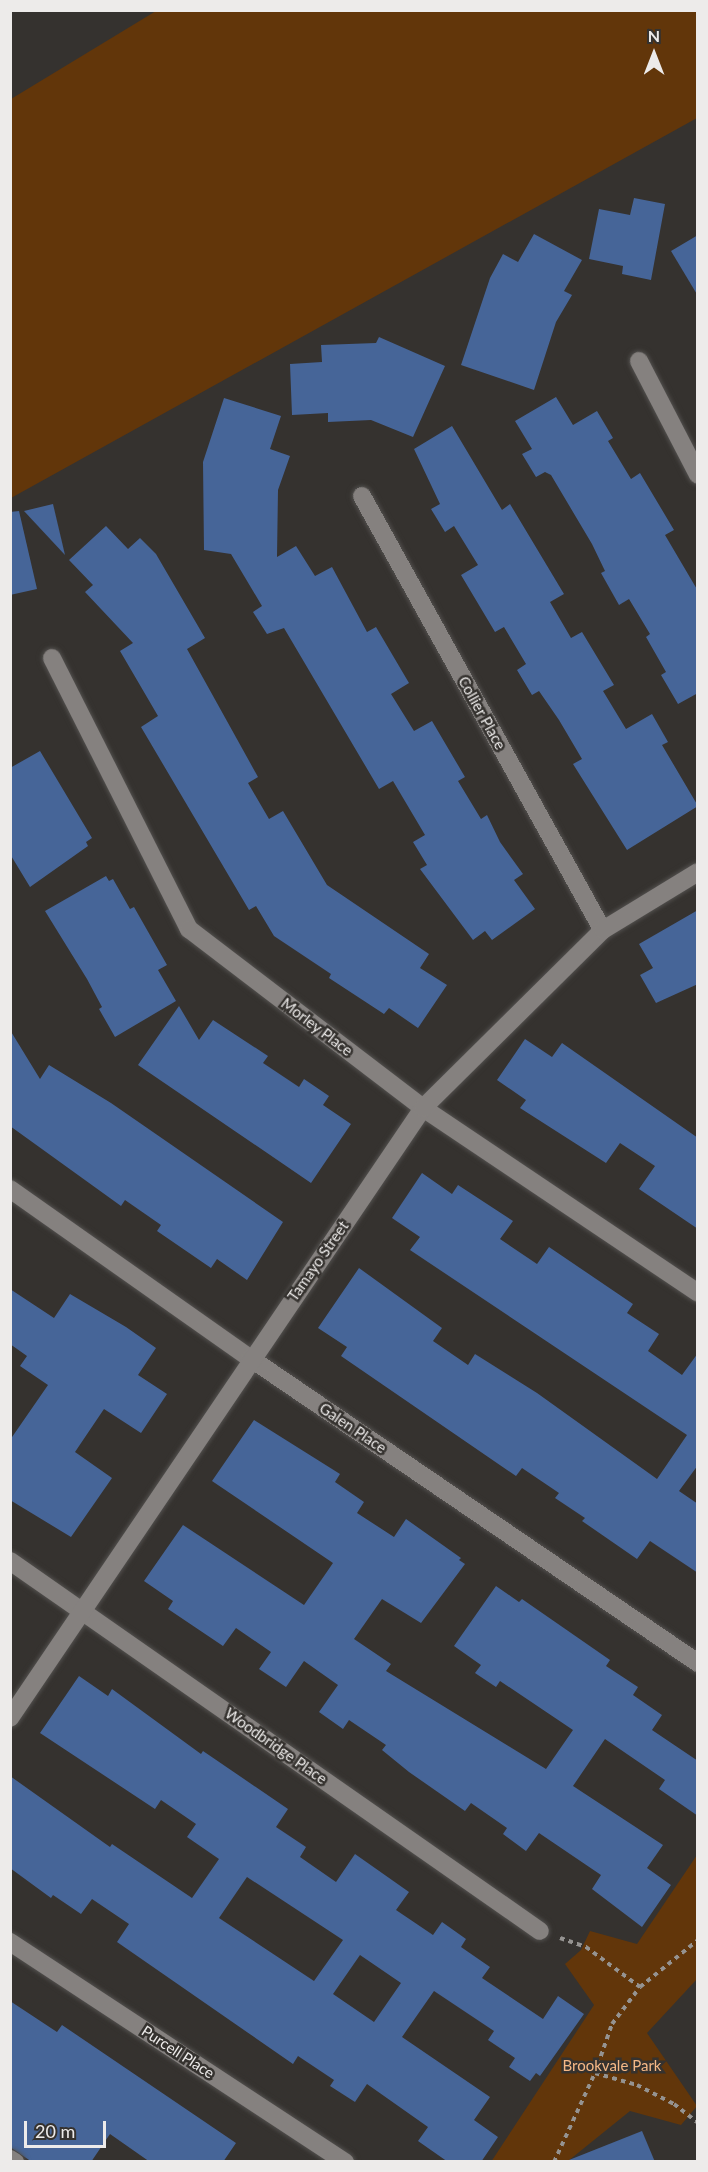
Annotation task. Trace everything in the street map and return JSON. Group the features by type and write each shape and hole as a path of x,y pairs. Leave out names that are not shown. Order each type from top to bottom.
{"street":[{"path":"639,361 698,475"},
{"name":"Collier Place","path":"362,496 603,930"},
{"name":"Morley Place","path":"52,658 189,929 423,1108 698,1293"},
{"name":"Tamayo Street","path":"10,1718 250,1358 423,1108 603,930 698,872"},
{"name":"Galen Place","path":"10,1190 250,1358 698,1663"},
{"name":"Woodbridge Place","path":"10,1561 540,1931"},
{"name":"Purcell Place","path":"10,1942 345,2162"},
{"path":"10,2159 15,2162"}],"path":[{"path":"540,1931 586,1947 640,1987"},
{"path":"554,2162 595,2073 612,2024 640,1987 698,1940"},
{"path":"595,2073 637,2085 674,2104 698,2123"}],"green space":[{"path":"156,11 697,11 697,118 11,498 11,99"},
{"name":"Brookvale Park","path":"697,1855 697,1979 647,2033 697,2106 681,2125 630,2111 568,2161 491,2162 594,2005 565,1964 581,1950 590,1931 637,1944"}],"building":[{"path":"634,198 665,204 651,280 622,274 623,266 589,259 599,209 630,215"},
{"path":"534,234 582,260 564,291 572,295 556,322 534,390 461,365 490,278 503,254 518,262"},
{"path":"698,235 698,296 671,251"},
{"path":"379,337 445,366 413,437 371,420 328,422 328,413 292,415 290,364 322,362 321,345 376,343"},
{"path":"556,397 573,425 597,411 613,438 608,441 631,479 640,473 674,530 665,535 698,591 698,693 678,704 661,675 666,672 646,637 650,634 629,599 619,605 601,573 605,571 592,544 551,475 545,472 536,477 522,454 532,449 515,421"},
{"path":"224,398 281,416 270,449 290,456 278,490 277,557 296,546 315,576 332,567 367,632 376,627 409,683 391,694 414,731 432,721 465,777 458,781 481,819 487,815 500,842 523,874 514,880 535,909 492,940 485,931 473,940 420,869 427,865 413,842 425,835 393,781 379,789 284,628 267,634 253,612 262,606 231,554 204,550 203,462"},
{"path":"452,426 502,510 510,504 564,594 550,602 571,638 582,632 614,685 603,691 626,729 652,714 668,742 662,745 698,806 627,850 573,764 582,759 559,720 539,691 532,695 517,670 526,664 504,627 495,632 461,575 478,565 454,526 445,532 431,509 440,504 414,449"},
{"path":"53,504 65,555 24,511"},
{"path":"19,511 37,589 10,595 10,512"},
{"path":"106,526 128,549 140,538 156,554 205,638 187,649 258,777 248,783 269,819 283,811 327,885 429,954 420,968 447,985 418,1028 389,1008 384,1014 329,978 331,974 274,936 256,906 249,910 141,727 158,716 120,651 133,643 85,592 93,585 69,560"},
{"path":"40,751 92,838 86,842 88,846 30,887 10,854 10,768"},
{"path":"106,876 109,881 113,879 130,909 134,907 167,965 158,970 176,1001 115,1037 99,1009 102,1007 87,979 45,911"},
{"path":"698,910 698,984 656,1003 640,975 653,968 639,944"},
{"path":"179,1006 199,1040 213,1020 268,1056 263,1063 299,1087 304,1079 329,1096 323,1105 351,1124 311,1183 138,1065"},
{"path":"10,1030 40,1079 49,1065 111,1103 283,1222 247,1280 217,1259 211,1268 157,1231 161,1225 125,1200 121,1206 10,1126"},
{"path":"525,1039 552,1057 562,1043 698,1138 698,1229 639,1189 655,1166 620,1143 606,1163 520,1108 526,1100 497,1080"},
{"path":"422,1173 452,1194 458,1185 513,1221 500,1239 537,1264 549,1247 633,1304 627,1313 659,1334 648,1351 682,1375 698,1353 698,1465 679,1491 698,1504 698,1573 650,1541 637,1559 582,1521 585,1518 555,1498 559,1493 522,1468 516,1476 341,1356 347,1347 318,1328 359,1268 442,1328 433,1341 468,1365 475,1354 537,1393 657,1479 687,1435 410,1250 420,1237 392,1218"},
{"path":"10,1289 54,1318 70,1294 126,1327 156,1348 138,1375 167,1394 141,1433 104,1409 75,1452 112,1478 71,1537 10,1500 10,1440 48,1385 20,1366 27,1356 10,1344"},
{"path":"254,1420 340,1474 335,1482 364,1502 357,1513 394,1537 406,1519 461,1558 459,1560 465,1564 421,1623 382,1599 354,1639 391,1664 386,1671 546,1769 573,1730 500,1681 496,1687 475,1673 481,1665 454,1646 496,1586 519,1602 522,1599 610,1660 606,1666 638,1687 633,1695 662,1715 652,1730 698,1761 698,1816 659,1789 665,1780 605,1739 573,1786 663,1845 647,1868 671,1885 642,1927 592,1889 601,1875 539,1833 526,1851 503,1834 507,1828 471,1803 465,1811 409,1772 382,1750 386,1745 349,1720 343,1729 319,1712 338,1685 304,1661 286,1687 259,1669 271,1652 236,1628 223,1646 168,1609 173,1601 144,1581 183,1525 304,1605 333,1563 212,1481"},
{"path":"79,1676 108,1696 112,1689 201,1754 203,1751 288,1809 276,1827 306,1847 300,1857 336,1882 355,1854 409,1892 396,1910 433,1935 442,1922 466,1939 461,1947 490,1967 482,1978 543,2019 558,1996 584,2014 540,2076 536,2073 530,2081 509,2067 515,2058 488,2040 494,2031 434,1991 402,2037 490,2097 474,2120 498,2137 481,2162 448,2162 418,2141 428,2127 367,2084 355,2102 330,2086 334,2080 298,2056 293,2064 117,1942 129,1924 92,1899 81,1914 53,1895 51,1898 10,1868 10,1776 110,1847 112,1844 192,1898 219,1859 187,1837 196,1824 161,1800 155,1809 40,1733","holes":["247,1877 343,1940 314,1981 219,1918","360,1955 401,1983 374,2022 333,1994"]},
{"path":"10,2001 57,2032 62,2025 236,2143 223,2162 150,2162 110,2134 91,2162 32,2162 10,2147"},
{"path":"642,2131 655,2162 569,2162 569,2160"}]}
